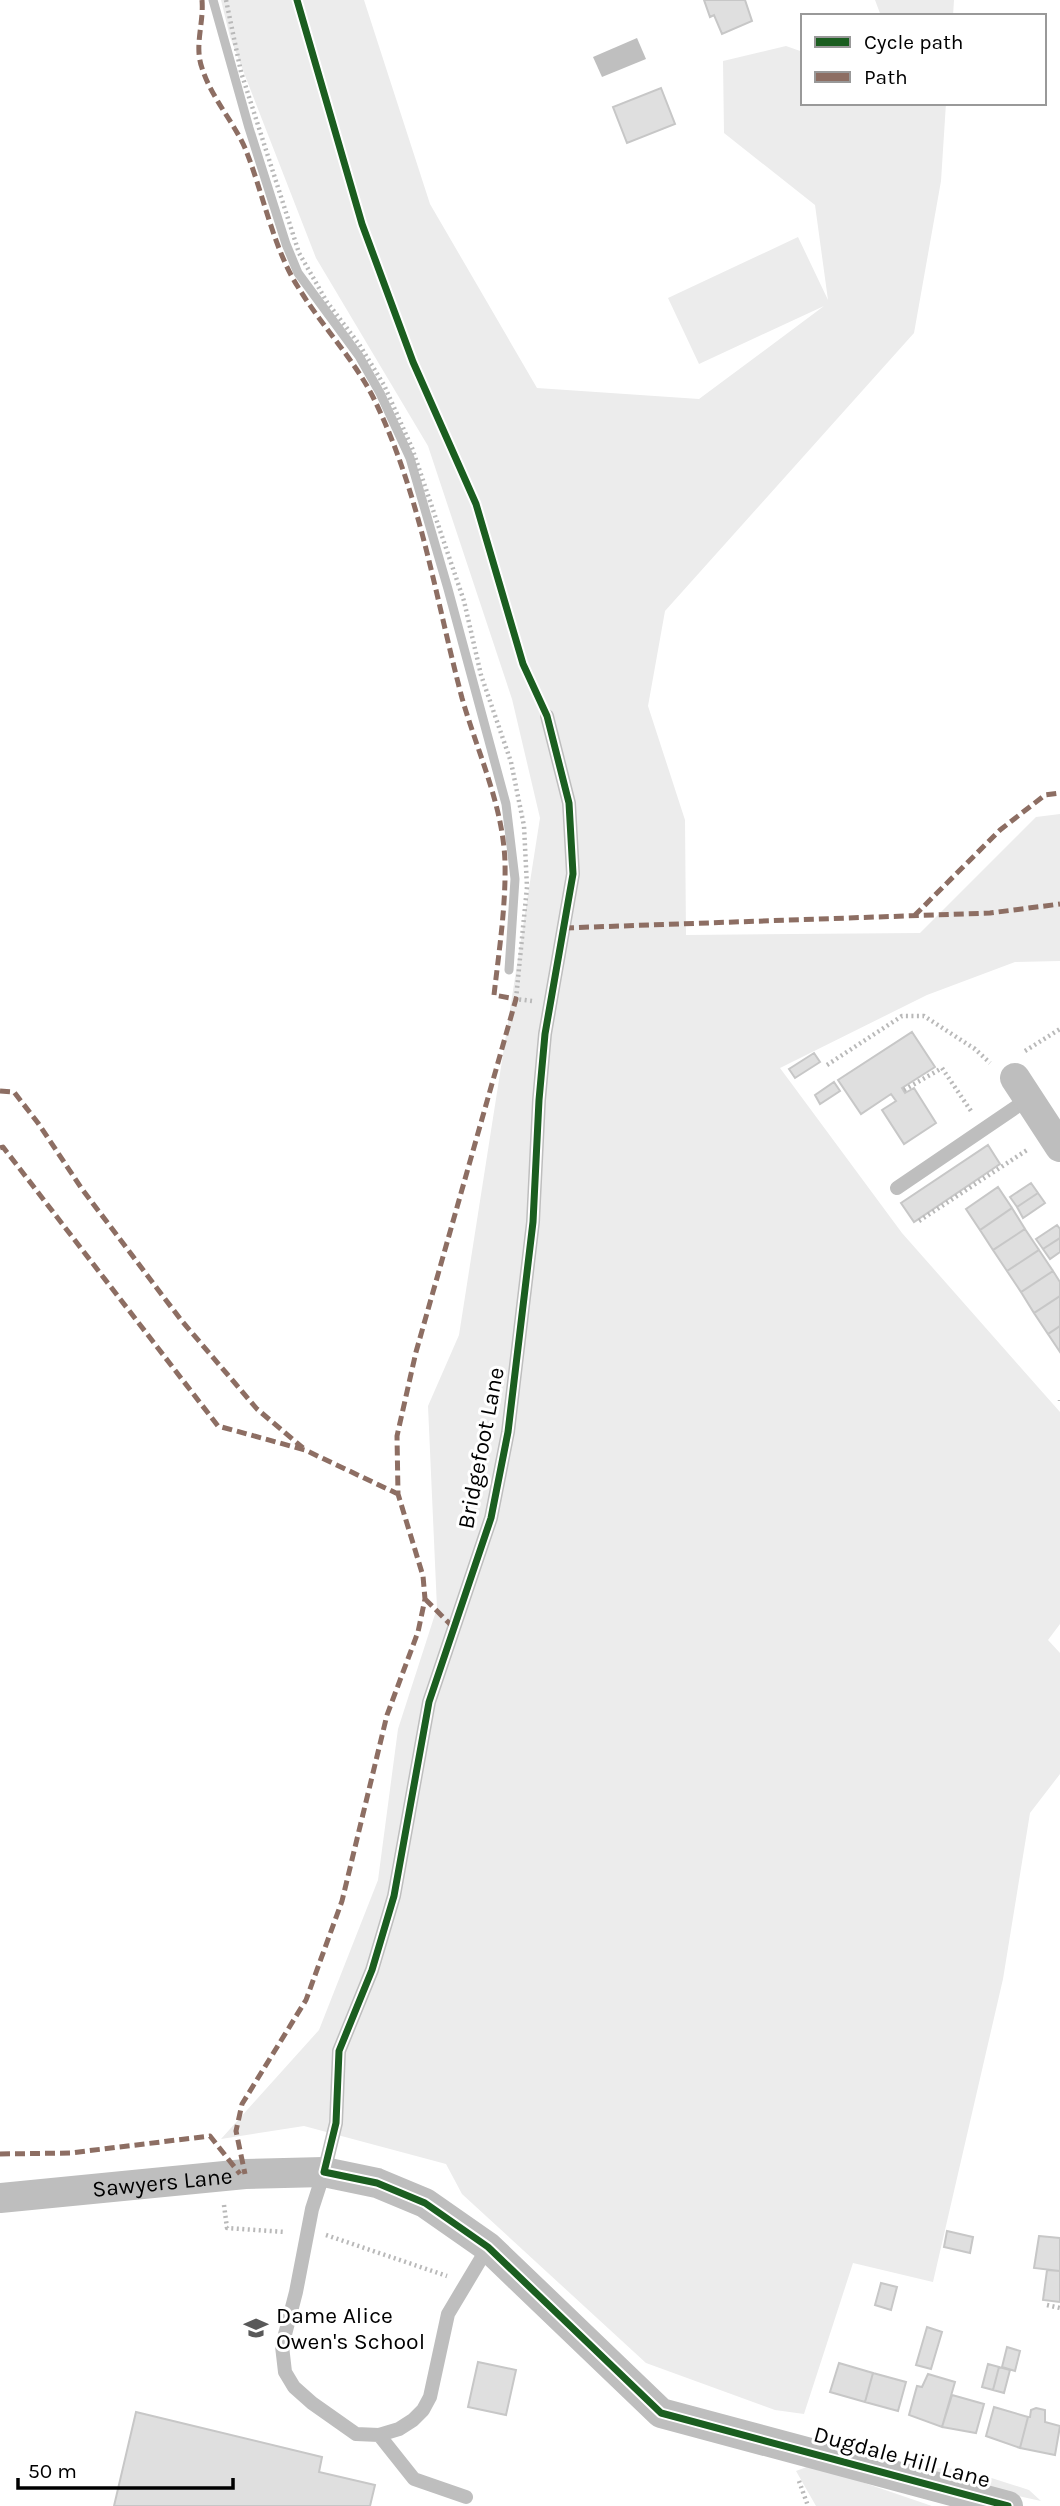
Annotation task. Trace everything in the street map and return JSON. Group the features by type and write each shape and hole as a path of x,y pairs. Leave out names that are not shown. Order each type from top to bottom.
{"street":[{"path":"1014,1078 1056,1140"},
{"name":"Sawyers Lane","path":"0,2198 220,2177 324,2172 377,2183 425,2203 488,2247"},
{"name":"Dugdale Hill Lane","path":"488,2247 661,2413 785,2444 1008,2506"}],"lane":[{"name":"Bridgefoot Lane","path":"379,2435 356,2434 294,2387 285,2372 282,2346 296,2292 312,2209 336,2123 339,2051 373,1970 394,1896 429,1702 491,1518 508,1432 533,1222 545,1034 573,874 569,803 547,716"},
{"path":"897,1188 984,1130 1014,1078"},
{"path":"466,2497 414,2479 379,2435 399,2429 423,2410 429,2397 448,2315 488,2247"}],"path":[{"path":"226,0 241,72 299,253 327,302 359,344 384,385 412,448 464,601 481,675 511,762 524,826 527,887 516,999 551,1003"},
{"path":"827,1065 902,1016 924,1016 1014,1078"},
{"path":"1017,1046 1022,1054 1060,1029"},
{"path":"990,1062 1002,1082 1014,1078"},
{"path":"904,1090 942,1068 984,1130"},
{"path":"919,1221 1056,1140"},
{"path":"220,2177 227,2228 296,2233"},
{"path":"1048,2305 1060,2308"}],"shaded area":[{"path":"221,0 364,0 430,204 537,388 699,399 824,306 699,364 668,298 798,237 828,300 815,205 724,133 723,61 786,46 801,51 801,105 946,105 941,181 914,333 665,611 648,706 685,820 686,935 920,933 1036,817 1060,814 1060,961 1015,962 927,995 780,1068 902,1233 1060,1412 1060,1624 1048,1640 1060,1653 1060,1774 1030,1813 1003,1979 933,2282 853,2263 804,2414 775,2410 646,2363 462,2194 446,2164 304,2126 221,2139 319,2030 378,1880 398,1729 437,1608 428,1406 459,1335 540,818 512,699 428,446 316,258 230,37"},
{"path":"875,0 954,0 953,14 880,14"},
{"path":"637,38 646,59 602,77 593,57"},
{"path":"903,2462 932,2468 963,2469 958,2482"},
{"path":"812,2465 932,2506 816,2506 796,2471"},
{"path":"979,2474 1029,2490 1041,2501 981,2488 978,2484"}],"building":[{"path":"704,0 745,0 752,21 722,34 714,15 710,17"},
{"path":"661,88 675,124 627,143 613,107"},
{"path":"912,1032 935,1067 902,1088 905,1093 914,1088 936,1123 904,1144 882,1110 896,1101 891,1094 861,1114 838,1080"},
{"path":"814,1053 820,1062 795,1078 789,1069"},
{"path":"834,1082 840,1091 820,1104 815,1095"},
{"path":"988,1145 1000,1164 914,1222 901,1203"},
{"path":"1031,1183 1038,1193 1017,1207 1010,1197"},
{"path":"998,1187 1012,1208 980,1230 966,1209"},
{"path":"1038,1193 1045,1203 1023,1218 1017,1207"},
{"path":"1012,1208 1025,1229 993,1250 980,1230"},
{"path":"1057,1225 1060,1238 1043,1249 1036,1239"},
{"path":"1025,1229 1039,1250 1007,1271 993,1250"},
{"path":"1060,1238 1060,1252 1050,1259 1043,1249"},
{"path":"1039,1250 1053,1271 1021,1292 1007,1271"},
{"path":"1053,1271 1060,1282 1060,1296 1034,1313 1021,1292"},
{"path":"1060,1296 1060,1326 1048,1334 1034,1313"},
{"path":"1060,1326 1060,1352 1048,1334"},
{"path":"947,2231 973,2237 970,2253 944,2247"},
{"path":"1039,2236 1060,2238 1060,2271 1034,2268"},
{"path":"1047,2270 1060,2271 1060,2302 1043,2300"},
{"path":"881,2283 897,2287 891,2310 875,2305"},
{"path":"927,2327 942,2332 931,2369 916,2365"},
{"path":"1007,2347 1020,2351 1015,2371 1002,2367"},
{"path":"478,2362 516,2370 506,2415 468,2407"},
{"path":"839,2363 873,2373 865,2402 830,2392"},
{"path":"988,2364 999,2367 993,2390 982,2387"},
{"path":"999,2367 1010,2370 1004,2393 993,2390"},
{"path":"873,2373 906,2382 898,2411 865,2402"},
{"path":"928,2374 955,2382 942,2427 909,2415 917,2386 922,2387"},
{"path":"952,2395 984,2404 976,2433 942,2427"},
{"path":"994,2407 1028,2417 1020,2448 986,2436"},
{"path":"1031,2410 1045,2410 1045,2422 1060,2426 1055,2455 1020,2448 1028,2417"},
{"path":"136,2412 322,2457 319,2472 375,2485 370,2506 114,2506"}],"waterway":[{"path":"213,0 249,128 298,273 359,356 380,393 410,458 506,804 515,879 509,970"}],"marked path":[{"path":"202,0 199,51 206,79 245,148 289,272 373,397 389,433 415,507 462,698 500,820 505,862 504,895 494,995 516,999 416,1352 397,1436 398,1494 423,1576 425,1599 418,1632 387,1715 342,1901 306,2000 242,2104 236,2131 245,2174"},
{"path":"914,916 1000,830 1045,795 1060,793"},
{"path":"564,928 990,913 1060,904"},
{"path":"0,1091 14,1092 82,1189 181,1320 257,1409 303,1448"},
{"path":"0,1148 3,1147 218,1426 305,1450 398,1494"},
{"path":"425,1599 454,1628"},
{"path":"0,2154 70,2153 210,2136 240,2174"}],"cycle path":[{"path":"297,0 362,224 413,362 476,504 523,664 547,716 569,803 573,874 545,1034 533,1222 508,1432 491,1518 429,1702 394,1896 372,1970 339,2051 336,2123 324,2172 377,2183 425,2203 488,2247 661,2413 1008,2506"}],"place":[{"name":"Dame Alice Owen's School","path":"256,2328"}]}
